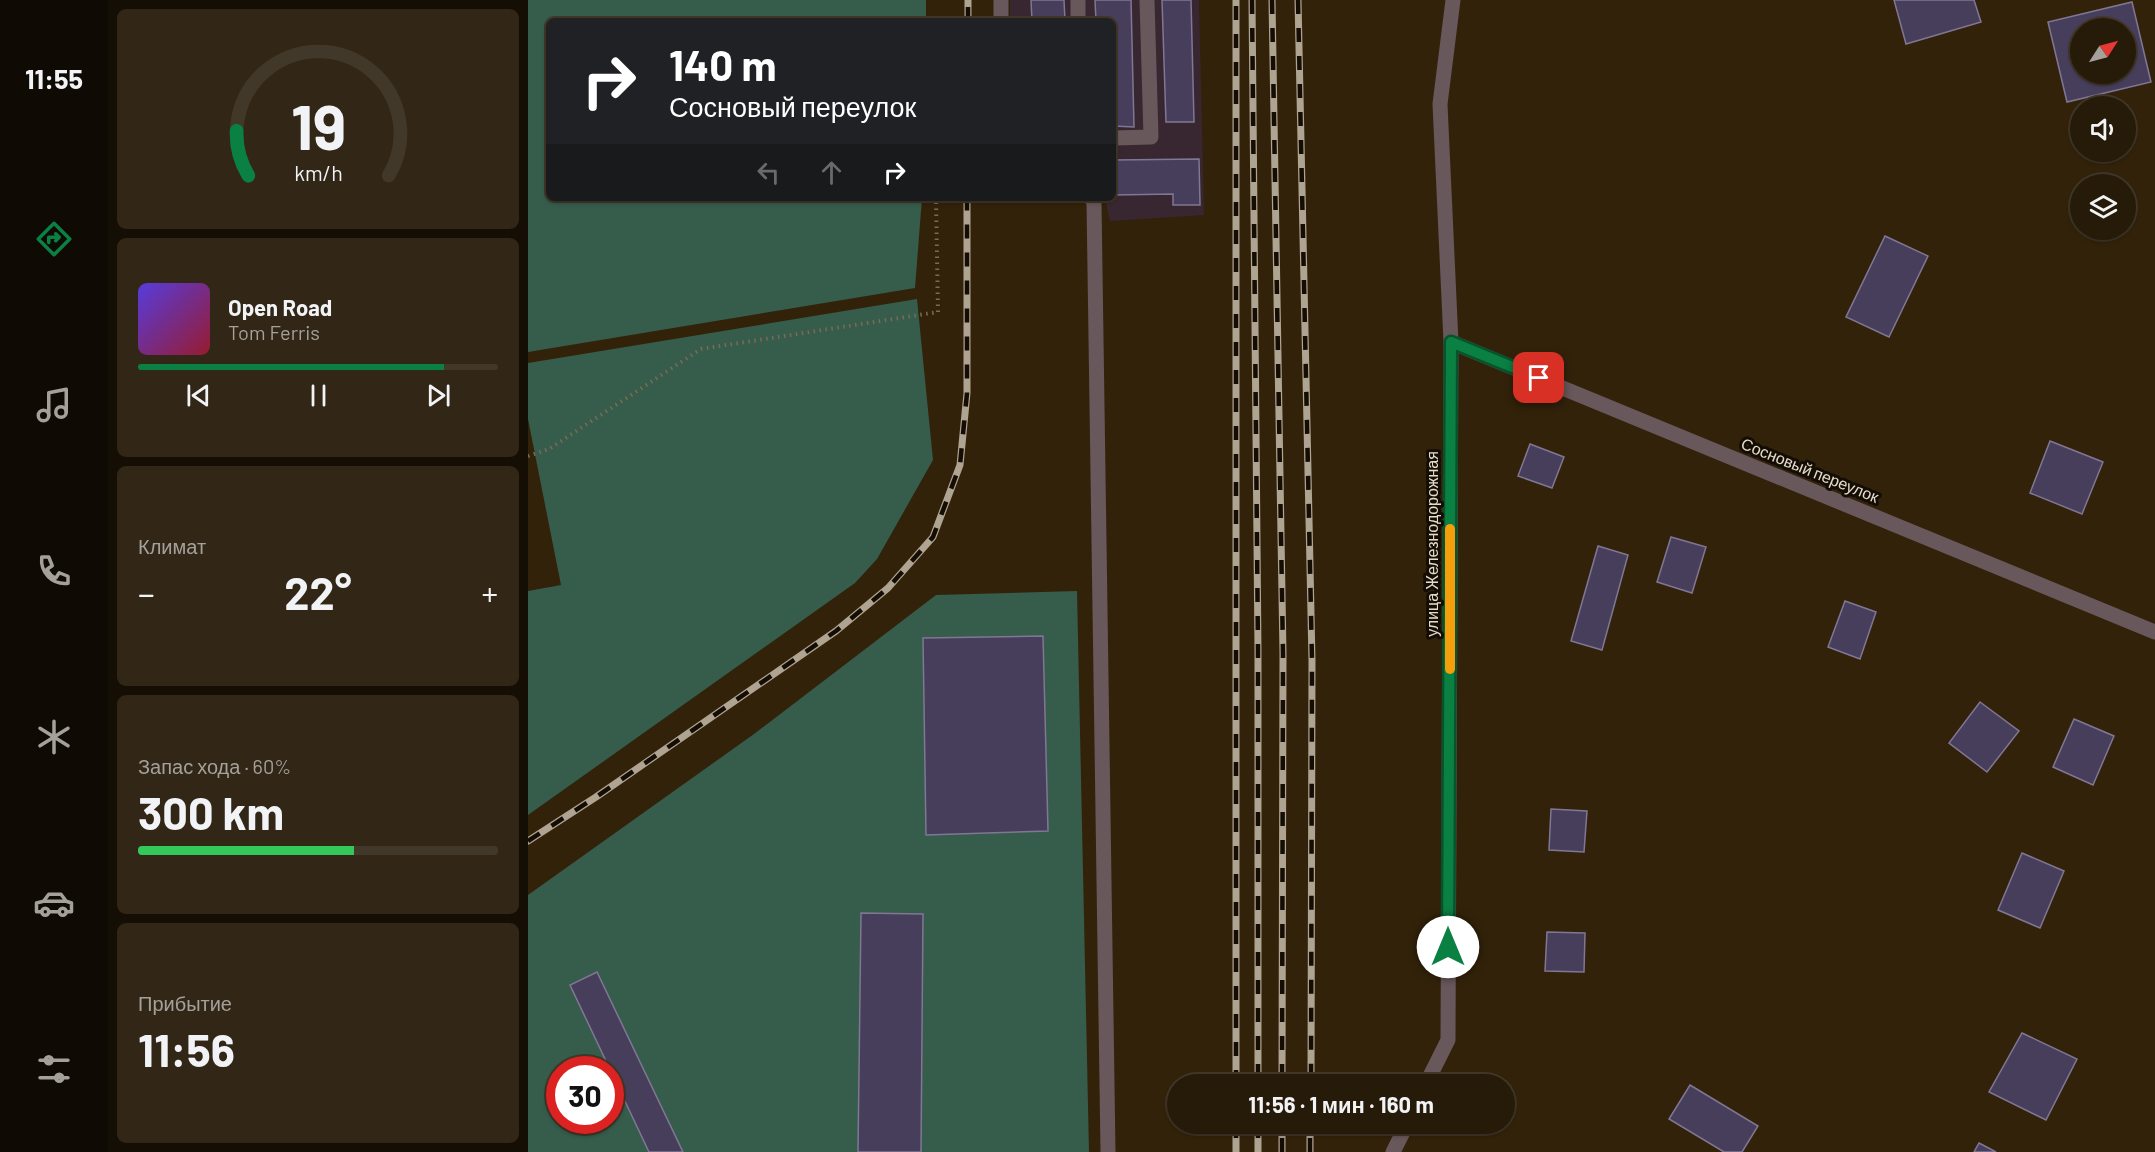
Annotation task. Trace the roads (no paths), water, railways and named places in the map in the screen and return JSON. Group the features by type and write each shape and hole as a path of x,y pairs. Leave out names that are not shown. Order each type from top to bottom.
{"street":[{"path":"1001,0 1001,18"},
{"path":"1078,0 1078,18"},
{"path":"1116,138 1151,137 1148,0"},
{"name":"улица Железнодорожная","path":"1431,1074 1448,1040 1451,342 1440,104 1453,0"},
{"path":"1093,201 1108,1152"},
{"name":"Сосновый переулок","path":"1451,342 2155,632"},
{"path":"1394,1152 1402,1134"}],"railway":[{"path":"968,0 968,18"},
{"path":"1236,0 1236,1074"},
{"path":"1252,0 1258,651 1258,1074"},
{"path":"1272,0 1283,654 1282,1074"},
{"path":"1298,0 1312,661 1311,1074"},
{"path":"528,841 596,797 836,631 888,588 933,537 960,465 967,393 967,201"},
{"path":"1236,1134 1236,1152"},
{"path":"1258,1134 1258,1152"},
{"path":"1282,1134 1282,1152"},
{"path":"1310,1134 1310,1152"}]}
